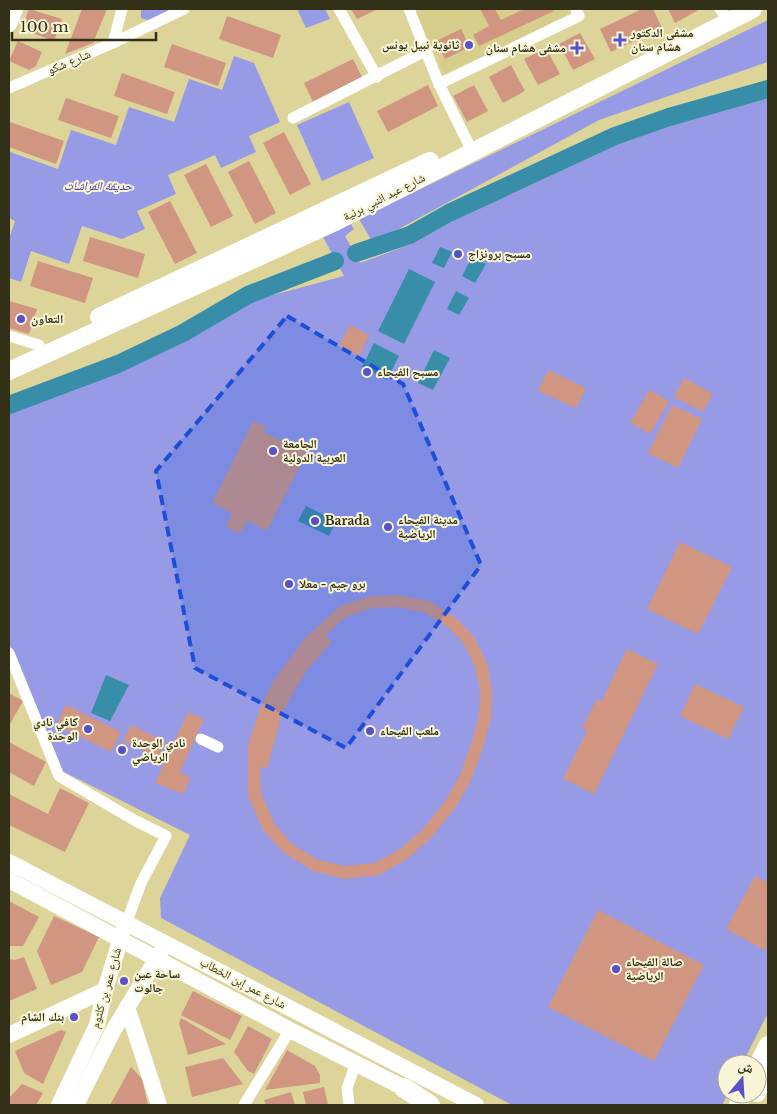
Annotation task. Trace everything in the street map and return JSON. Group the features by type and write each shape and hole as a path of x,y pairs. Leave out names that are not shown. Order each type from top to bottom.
{"highway":[{"path":"404,1088 430,1105"}],"main road":[{"path":"9,24 15,9"},
{"name":"شارع عبد النبي برنية","path":"9,371 330,225 753,9"},
{"name":"شارع عبد النبي برنية","path":"9,360 468,143 725,10"},
{"name":"شارع عمر إبن الخطاب","path":"9,862 476,1105"},
{"name":"شارع عمر إبن الخطاب","path":"9,880 290,1030 438,1105"},
{"name":"شارع عمر بن كلثوم","path":"59,1105 98,1025 105,990 126,924"},
{"name":"شارع عمر بن كلثوم","path":"76,1105 127,1007 142,985 165,943"},
{"path":"114,961 123,956 139,961 143,970 142,985"},
{"path":"9,1035 105,990"},
{"path":"127,1007 159,1105"}],"street":[{"path":"113,43 122,9"},
{"name":"شارع شكو","path":"9,88 113,43 184,9"},
{"path":"339,9 377,77"},
{"path":"409,9 439,84 468,143"},
{"path":"439,84 579,16 576,9"},
{"path":"293,118 427,50"},
{"path":"9,336 39,346"},
{"path":"9,653 59,776 134,820 166,836 141,883 126,924"},
{"path":"201,739 218,747"},
{"path":"244,1105 290,1030"},
{"path":"349,1105 346,1088 356,1063"}],"highlighted area":[{"path":"287,316 403,384 481,565 346,748 195,668 156,471"}],"shaded area":[{"name":"ثانوية نبيل يونس","path":"423,9 567,9 570,16 444,74 415,12"},
{"path":"440,247 452,252 444,268 432,263"},
{"path":"472,257 486,264 475,283 462,276"},
{"path":"409,269 435,282 404,344 378,331"},
{"path":"456,291 469,298 459,315 447,309"},
{"path":"374,343 399,356 387,380 362,367"},
{"path":"434,350 450,358 433,390 418,383"},
{"path":"306,506 336,521 329,536 298,521"},
{"path":"106,675 129,685 110,721 91,713"}],"green space":[{"path":"141,9 177,9 151,21 141,18"},
{"path":"297,9 325,9 330,19 306,28"},
{"path":"768,20 768,62 599,120 373,243 359,219"},
{"name":"حديقة الفراشات","path":"234,56 254,63 280,122 249,136 256,152 221,168 215,155 168,175 176,194 137,211 145,229 122,239 82,226 69,264 31,251 21,282 9,278 9,239 15,221 9,218 10,152 58,169 71,130 116,145 129,107 174,122 189,79 222,90"},
{"name":"مدينة الفيحاء الرياضية","path":"768,98 768,1013 747,1054 717,1054 717,1104 722,1105 512,1105 161,918 160,898 190,835 60,770 9,643 9,411 120,370 186,338 250,301 344,276 323,237 351,224 354,229 345,236 360,263 414,243 453,221 619,144 672,125"},
{"path":"349,102 374,158 322,181 297,125"}],"building":[{"path":"29,9 62,19 54,41 21,29"},
{"path":"82,9 107,9 93,43 65,54"},
{"path":"351,9 378,9 357,19"},
{"path":"480,9 495,9 501,20 524,9 553,9 554,11 479,46 473,35 489,26"},
{"name":"مشفى الدكتور هشام سنان","path":"642,9 653,9 662,28 611,52 600,29"},
{"path":"668,9 696,9 697,11 675,23"},
{"path":"227,16 281,35 273,58 219,39"},
{"path":"461,29 470,47 445,59 436,41"},
{"path":"580,33 595,59 573,70 559,44"},
{"path":"18,41 42,52 36,66 29,70 9,61"},
{"path":"172,44 226,63 218,86 164,67"},
{"path":"546,48 560,74 538,85 524,59"},
{"path":"353,59 362,77 313,102 304,83"},
{"path":"511,65 525,91 503,103 489,77"},
{"path":"122,73 175,92 167,114 114,96"},
{"path":"428,85 438,106 388,132 377,111"},
{"path":"474,85 488,111 467,122 453,96"},
{"path":"66,98 119,116 111,138 58,120"},
{"path":"10,122 64,141 56,164 9,147"},
{"path":"284,132 311,184 290,195 263,143"},
{"path":"249,161 276,213 255,224 228,172"},
{"path":"206,164 233,216 211,227 184,175"},
{"path":"170,201 197,253 175,264 148,212"},
{"path":"90,237 145,254 138,278 83,261"},
{"path":"38,261 93,278 85,303 30,286"},
{"name":"التعاون","path":"9,301 37,309 29,334 9,328"},
{"path":"350,325 369,335 359,356 339,346"},
{"path":"548,370 586,388 576,408 538,391"},
{"path":"684,378 713,394 703,412 674,397"},
{"path":"649,390 669,401 650,434 630,423"},
{"path":"672,405 702,419 678,468 648,453"},
{"path":"253,421 266,427 264,432 293,447 296,441 309,448 267,531 247,521 240,534 226,527 232,513 212,503"},
{"path":"680,542 732,567 698,634 647,609"},
{"name":"ملعب الفيحاء","path":"399,595 430,601 456,618 474,637 487,663 492,690 491,717 483,748 471,780 456,807 431,838 407,859 379,875 345,879 313,871 284,853 263,830 248,796 248,745 261,706 274,680 305,638 340,606 370,596","holes":["398,607 425,613 448,627 464,644 475,667 480,691 479,715 460,775 445,801 422,830 400,849 375,863 346,866 318,860 292,844 274,823 261,793 260,767 267,768 282,714 307,670 332,642 326,635 346,617 372,608"]},
{"path":"627,649 658,664 594,794 563,779 587,731 582,728 597,699 601,702"},
{"path":"695,684 744,707 728,739 680,716"},
{"path":"9,693 23,701 10,724 9,724"},
{"name":"كافي نادي الوحدة","path":"66,705 121,732 111,752 56,725"},
{"path":"188,712 204,719 180,772 190,778 183,794 155,783"},
{"path":"131,725 166,742 158,758 123,741"},
{"path":"9,742 46,762 34,786 9,772"},
{"path":"60,788 89,803 65,852 9,825 9,794 48,814"},
{"path":"755,876 768,883 766,951 726,929"},
{"path":"9,901 39,917 23,946 9,946"},
{"path":"598,910 704,965 654,1061 548,1007"},
{"path":"54,916 99,937 82,972 51,985 37,951"},
{"path":"24,957 37,989 9,1001 9,959 15,960"},
{"path":"193,991 242,1016 230,1040 181,1015"},
{"path":"181,1018 226,1044 188,1055 179,1023"},
{"path":"248,1026 272,1039 254,1074 248,1071 234,1052"},
{"path":"61,1030 66,1032 43,1084 24,1073 15,1051"},
{"path":"287,1050 315,1066 320,1075 320,1083 265,1090"},
{"path":"223,1058 243,1084 192,1097 185,1067"},
{"path":"131,1067 142,1079 148,1105 110,1105"},
{"path":"22,1084 43,1093 36,1105 9,1105 9,1098"},
{"path":"324,1087 328,1105 306,1105 303,1092"},
{"path":"291,1092 295,1105 266,1105 264,1100"}],"waterway":[{"path":"356,253 410,235 449,213 615,136 669,117 768,89"},
{"path":"9,405 118,364 183,333 248,295 335,261"}],"place":[{"name":"مشفى الدكتور هشام سنان","path":"620,40"},
{"name":"ثانوية نبيل يونس","path":"469,45"},
{"name":"مشفى هشام سنان","path":"577,48"},
{"name":"مسبح برونزاج","path":"458,254"},
{"name":"التعاون","path":"21,319"},
{"name":"مسبح الفيحاء","path":"367,372"},
{"name":"الجامعة العربية الدولية","path":"273,451"},
{"name":"Barada","path":"315,521"},
{"name":"مدينة الفيحاء الرياضية","path":"388,527"},
{"name":"برو جيم - معلا","path":"289,584"},
{"name":"كافي نادي الوحدة","path":"88,729"},
{"name":"ملعب الفيحاء","path":"370,731"},
{"name":"نادي الوحدة الرياضي","path":"122,750"},
{"name":"صالة الفيحاء الرياضية","path":"616,969"},
{"name":"ساحة عين جالوت","path":"124,981"},
{"name":"بنك الشام","path":"74,1017"}]}
